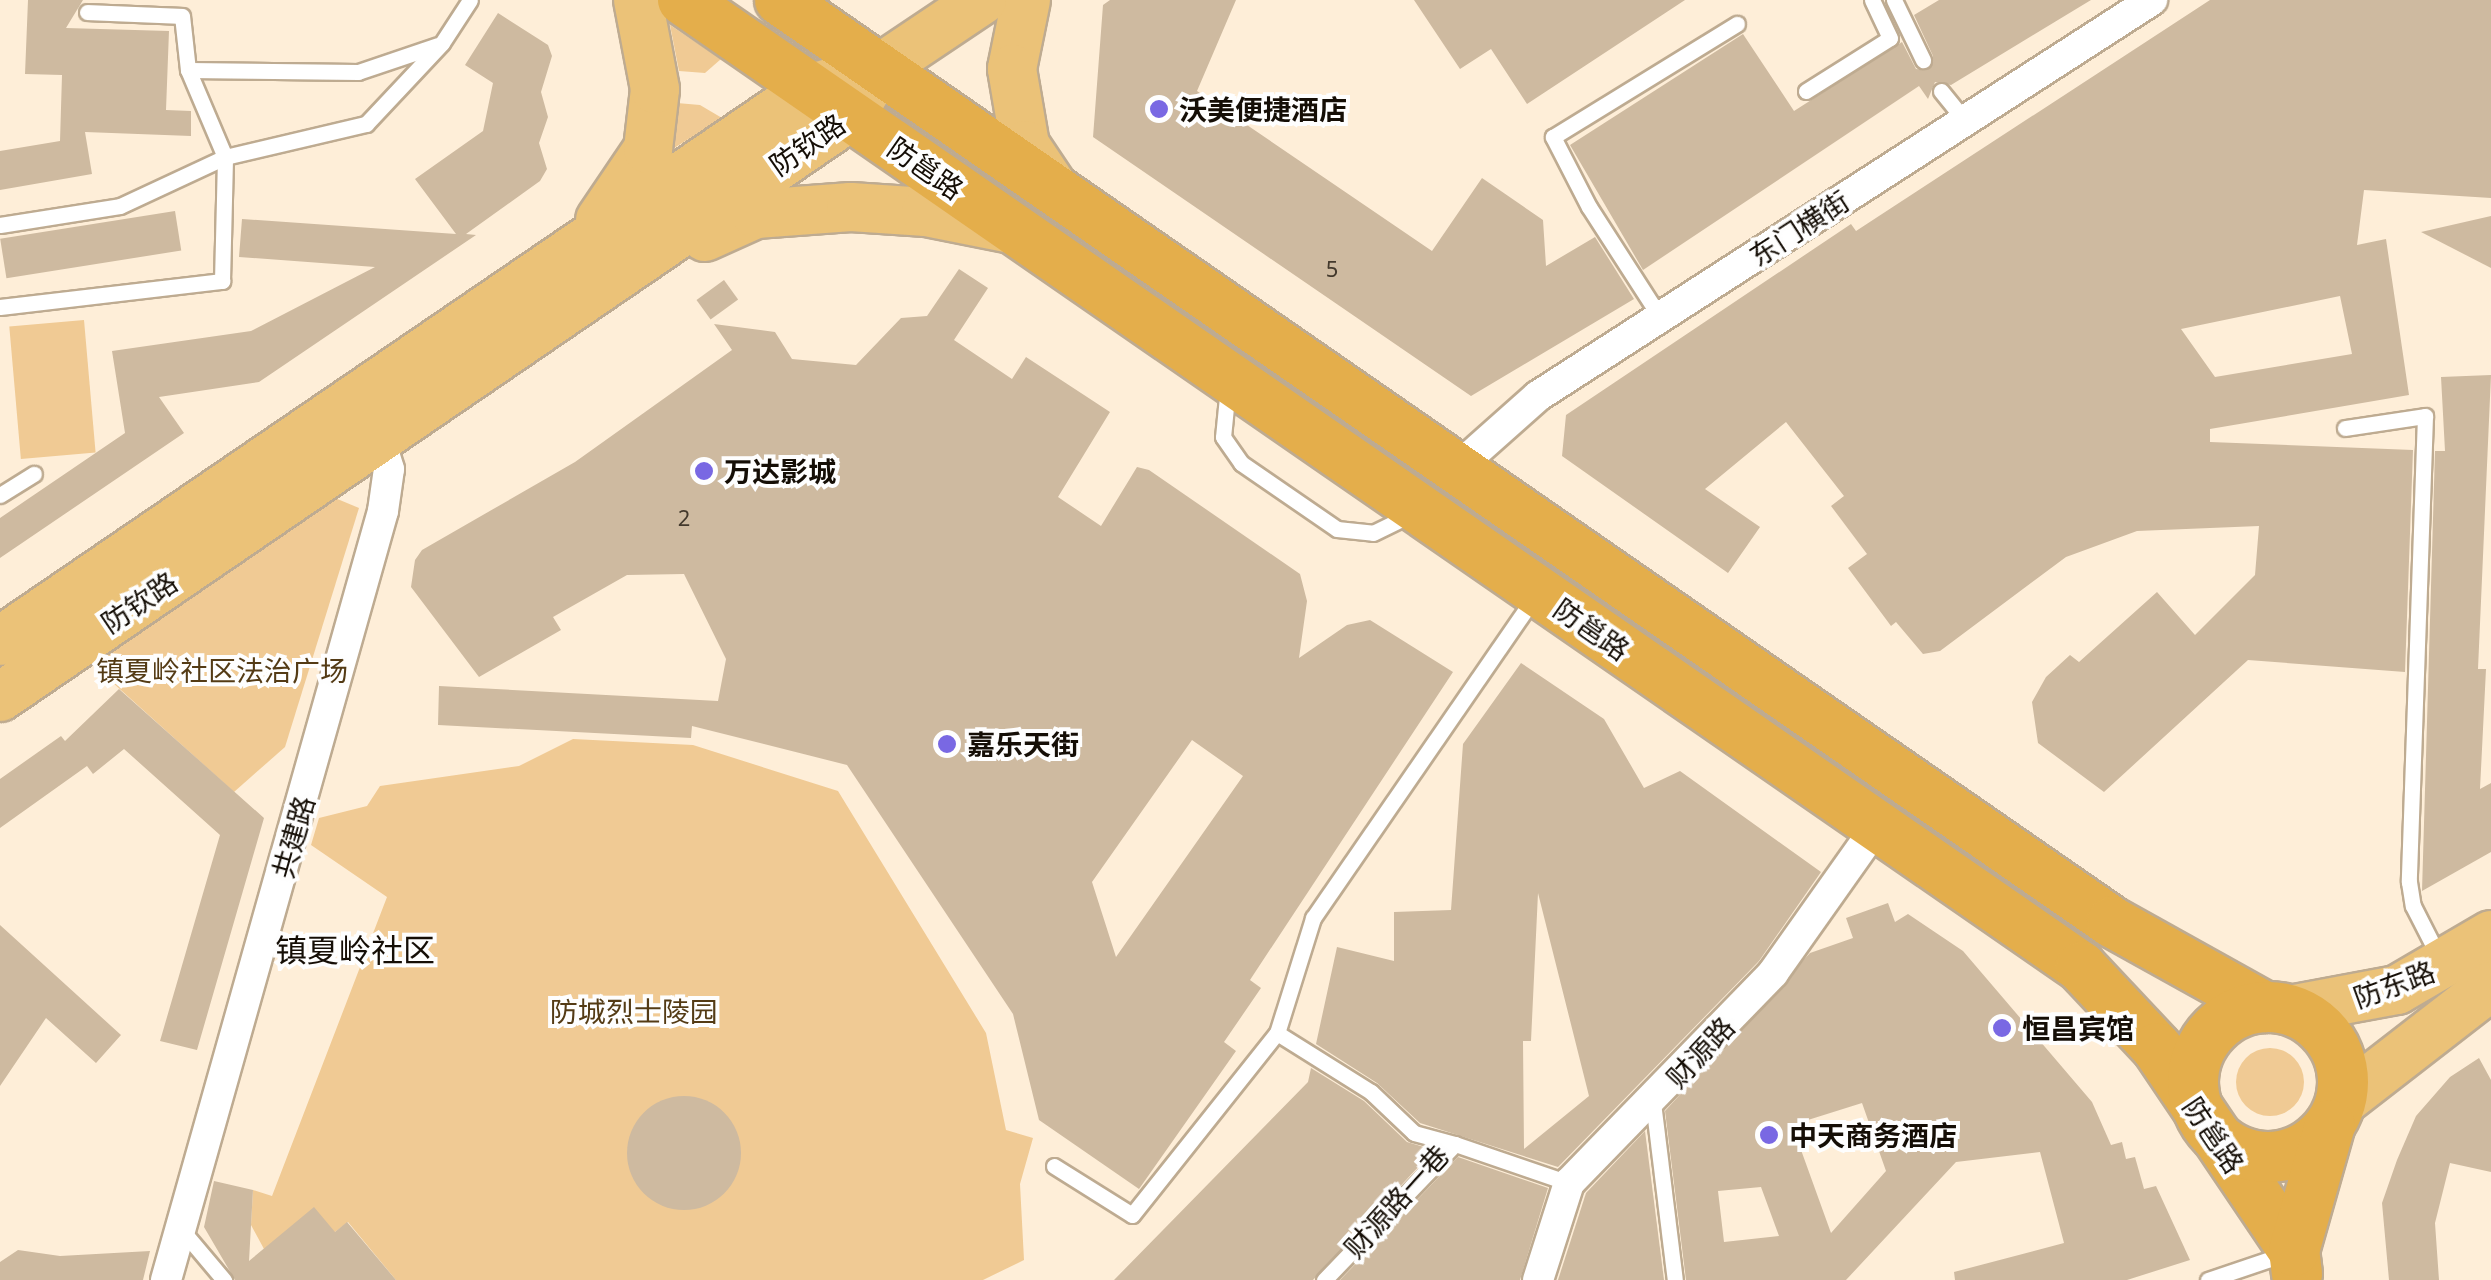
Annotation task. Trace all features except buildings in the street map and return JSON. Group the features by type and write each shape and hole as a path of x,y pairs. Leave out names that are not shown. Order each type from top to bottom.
{"highway":[{"name":"防邕路","path":"683,0 2081,967 2158,1048 2296,1266"},
{"name":"防邕路","path":"780,0 2112,922 2277,1008"},
{"path":"2296,1266 2335,1114 2339,1057 2328,1036 2277,1008 2221,1022 2200,1050 2192,1084 2208,1128 2225,1144 2270,1157 2293,1153 2335,1114"}],"main road":[{"path":"600,259 648,149 655,89 638,0"},
{"path":"879,69 982,0"},
{"path":"1026,0 1012,69 1025,145 1055,190"},
{"name":"防钦路","path":"600,259 810,88 879,69"},
{"name":"防钦路","path":"0,697 369,417 600,259 851,116 879,69"},
{"path":"600,259 756,214 850,206 926,212 1016,230"},
{"name":"防钦路","path":"0,641 369,417"},
{"name":"防东路","path":"2277,1008 2397,990 2444,967 2491,936"},
{"name":"防东路","path":"2335,1114 2491,986"}],"street":[{"name":"东门横街","path":"1456,468 1538,396 2152,0"},
{"name":"共建路","path":"166,1280 373,549 388,469 369,417"},
{"name":"财源路","path":"1538,1280 1569,1182 1653,1102 1773,973 1878,826"}],"lane":[{"path":"0,225 120,206 226,157 366,124 442,43 470,0"},
{"path":"1806,91 1890,38 1872,0"},
{"path":"1894,0 1923,60"},
{"path":"0,307 222,281 226,157 188,70 182,16 87,12"},
{"path":"1660,317 1588,208 1553,138 1737,24"},
{"path":"188,70 358,72 442,43"},
{"path":"1941,92 1964,121"},
{"path":"2345,428 2425,416 2410,882 2413,906 2444,967"},
{"path":"0,495 34,474"},
{"path":"1054,1166 1132,1216 1277,1033 1313,918 1538,592"},
{"name":"财源路一巷","path":"1277,1033 1371,1092 1414,1133 1455,1144 1324,1280"},
{"path":"1653,1102 1675,1280"},
{"path":"1455,1144 1569,1182"},
{"path":"179,1226 224,1280"},
{"path":"2208,1280 2296,1266"}],"green space":[{"path":"670,25 721,59 705,73 679,71"},
{"path":"677,103 700,105 722,118 671,150"},
{"path":"84,320 96,452 21,459 9,327"},
{"name":"镇夏岭社区法治广场","path":"323,493 359,508 285,747 234,792 92,664"},
{"name":"防城烈士陵园","path":"573,739 693,745 838,791 986,1033 1006,1130 1033,1138 1020,1184 1024,1260 983,1280 396,1280 348,1222 335,1232 264,1249 251,1225 253,1190 272,1196 387,897 311,845 319,818 367,806 380,786 519,766"},
{"path":"2270,1048 2283,1050 2294,1058 2302,1069 2302,1095 2294,1106 2283,1114 2270,1116 2257,1114 2246,1106 2238,1095 2236,1082 2238,1069 2246,1058 2257,1050"}],"place":[{"name":"沃美便捷酒店","path":"1159,109"},
{"name":"万达影城","path":"704,471"},
{"name":"嘉乐天街","path":"947,744"},
{"name":"恒昌宾馆","path":"2002,1028"},
{"name":"中天商务酒店","path":"1769,1135"}],"district":[{"name":"镇夏岭社区","path":"355,950"}]}
